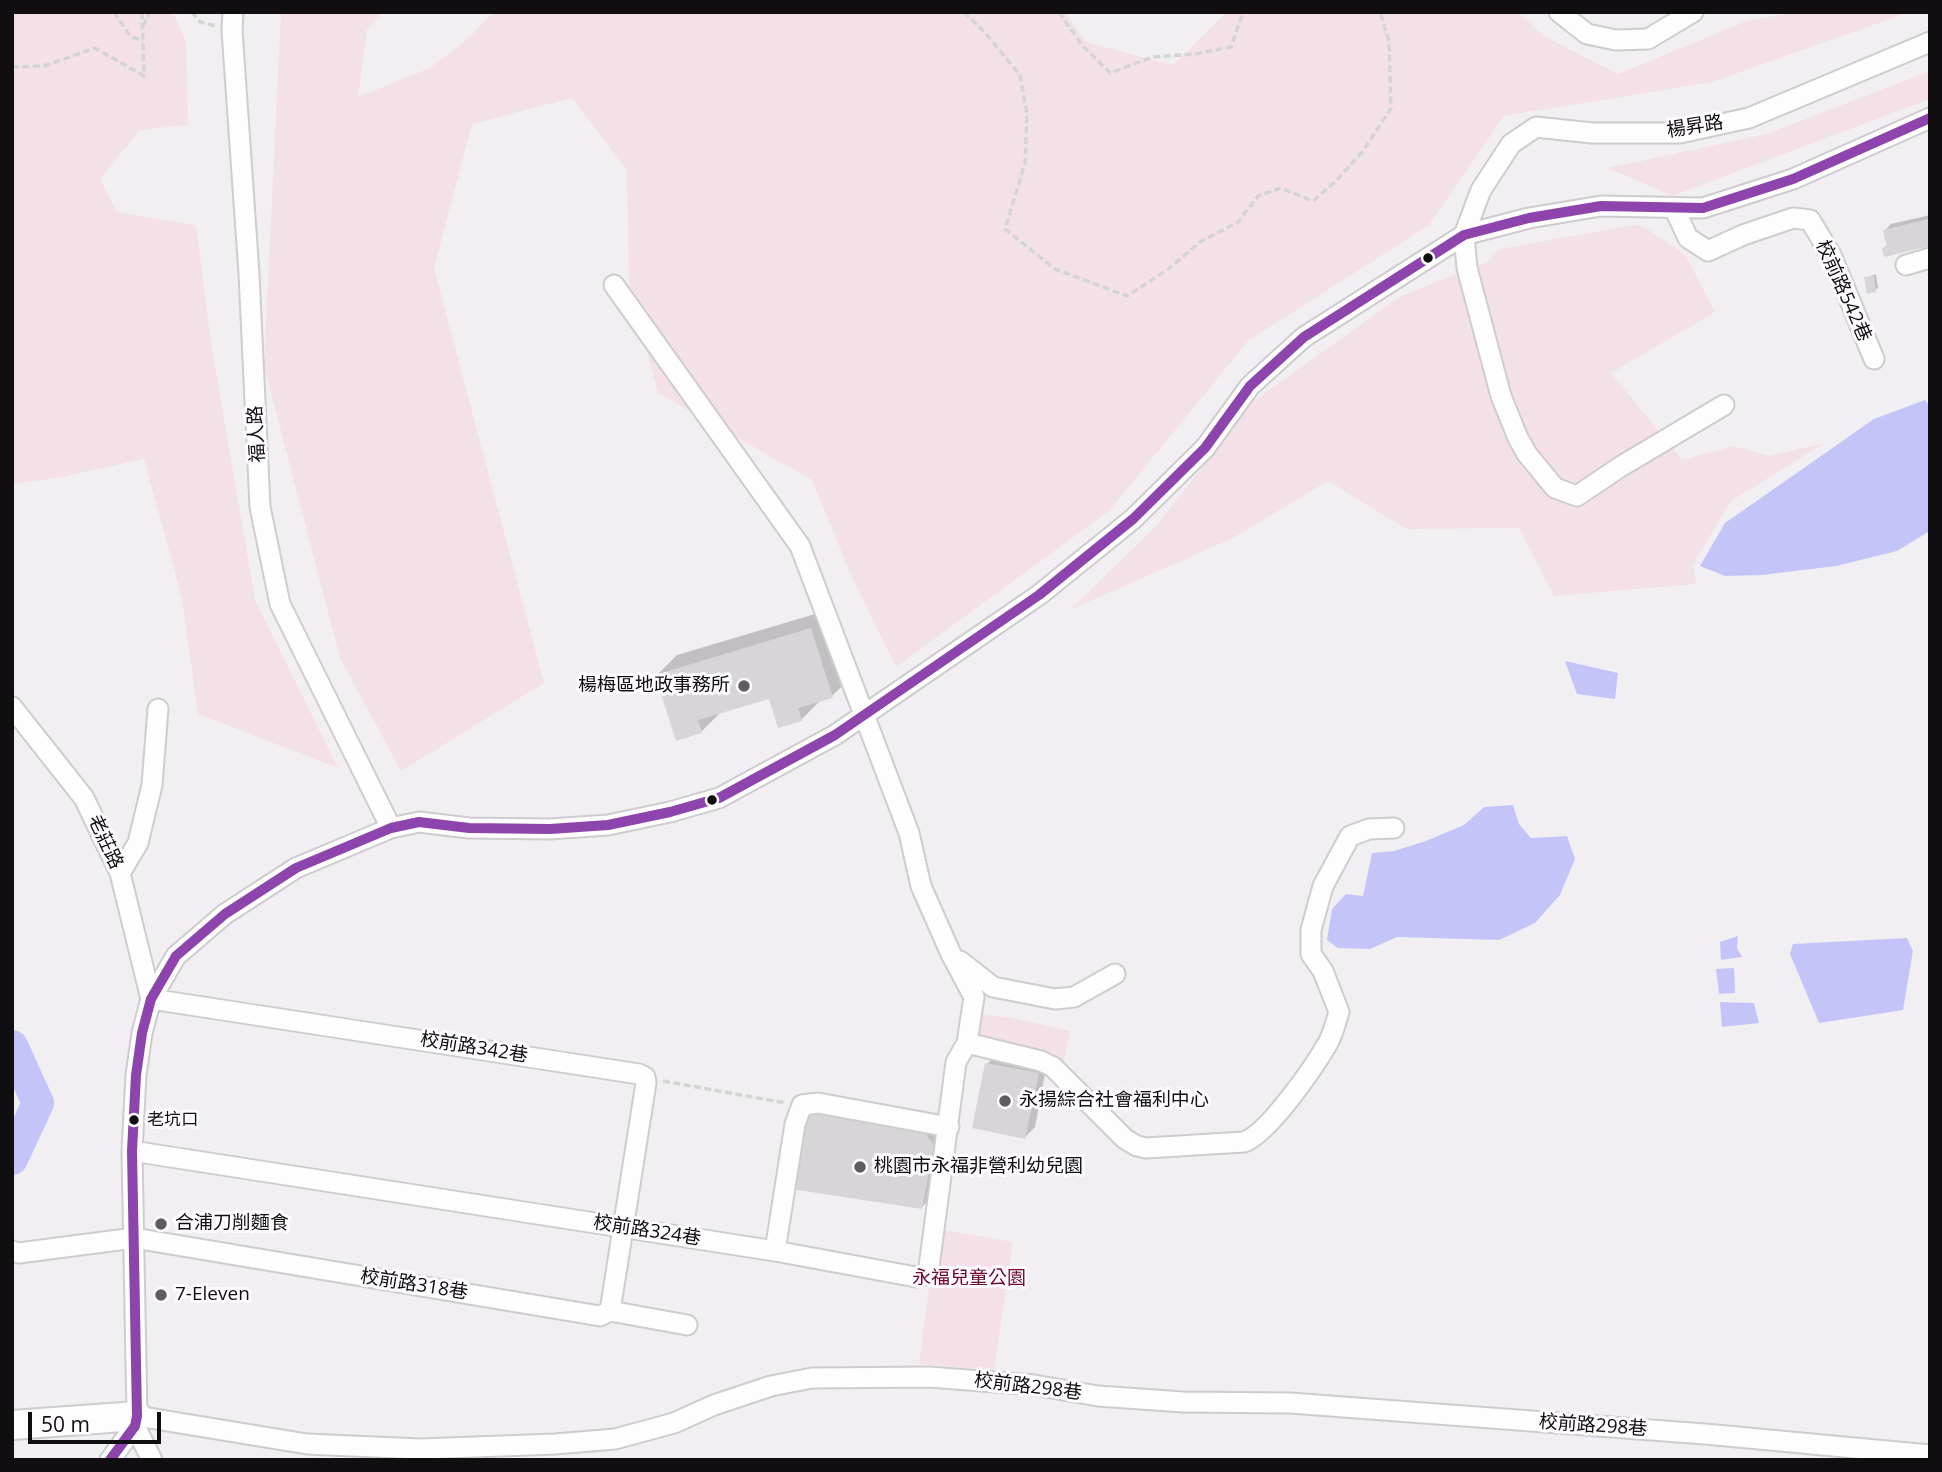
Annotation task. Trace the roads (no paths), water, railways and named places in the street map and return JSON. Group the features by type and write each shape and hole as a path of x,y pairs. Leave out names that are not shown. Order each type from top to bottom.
{"highway":[{"path":"12,1425 136,1421"}],"street":[{"path":"1559,12 1587,34 1616,40 1648,39 1693,12"},
{"name":"福人路","path":"230,20 249,274 260,507 280,604 391,828"},
{"name":"楊昇路","path":"1464,235 1481,190 1511,144 1536,127 1592,132 1691,131 1749,118 1930,42"},
{"path":"152,1459 136,1421 132,1151 136,1074 142,1033 151,999 176,956 225,914 296,868 391,828 419,822 469,828 550,830 607,825 719,799 835,735 1039,595 1133,519 1205,448 1250,386 1304,337 1464,235 1530,218 1601,206 1703,208 1793,179 1929,119"},
{"name":"校前路542巷","path":"1674,208 1688,238 1708,251 1743,235 1793,218 1810,220 1831,255 1874,359"},
{"path":"1464,235 1467,268 1501,396 1527,454 1555,488 1577,496 1724,405"},
{"path":"1906,265 1930,258"},
{"name":"校前路324巷","path":"132,1151 775,1251 916,1277 925,1275 929,1267 956,1062 967,1042 974,998 921,886 909,833 800,546 614,285"},
{"name":"老莊路","path":"12,707 84,798 120,873 151,999"},
{"path":"120,873 138,844 152,785 158,709"},
{"path":"967,1042 1041,1061 1053,1068 1125,1139 1137,1146 1244,1142 1251,1139 1270,1122 1293,1094 1329,1041 1339,1013 1323,971 1311,954 1311,930 1324,886 1350,836 1369,829 1394,828"},
{"path":"951,954 993,987 1055,999 1074,997 1115,974"},
{"name":"校前路342巷","path":"151,999 639,1074 645,1077 646,1083 622,1227"},
{"path":"775,1251 795,1124 802,1105 818,1103 949,1127"},
{"path":"610,1311 622,1227"},
{"name":"校前路318巷","path":"12,1251 19,1253 134,1238 600,1315 610,1311 687,1325"},
{"name":"校前路298巷","path":"136,1421 307,1444 420,1449 542,1444 615,1439 674,1423 714,1405 771,1387 812,1378 929,1377 1034,1385 1098,1396 1183,1402 1290,1403 1705,1434 1930,1455"},
{"path":"110,1460 136,1421"}],"water":[{"path":"1925,400 1930,407 1930,531 1897,551 1836,566 1762,575 1725,576 1700,566 1725,523 1874,419"},
{"path":"1565,661 1618,673 1615,699 1577,694"},
{"path":"1513,805 1519,824 1531,838 1567,836 1575,859 1560,895 1535,923 1499,940 1397,937 1370,949 1338,948 1327,940 1332,909 1346,894 1363,896 1372,853 1394,851 1426,841 1464,825 1484,807"},
{"path":"1738,936 1737,948 1742,957 1721,960 1720,942"},
{"path":"1907,938 1913,951 1903,1010 1819,1023 1790,954 1793,944"},
{"path":"1734,968 1735,993 1719,994 1716,969"},
{"path":"1720,1002 1754,1003 1759,1023 1722,1027"}],"waterway":[{"path":"12,1046 38,1103 12,1159"}],"place":[{"name":"楊梅區地政事務所","path":"744,686"},
{"name":"永揚綜合社會福利中心","path":"1005,1101"},
{"name":"老坑口","path":"134,1120"},
{"name":"桃園市永福非營利幼兒園","path":"860,1167"},
{"name":"合浦刀削麵食","path":"161,1224"},
{"name":"7-Eleven","path":"161,1295"}],"park label":[{"name":"永福兒童公園","path":"969,1279"}]}
